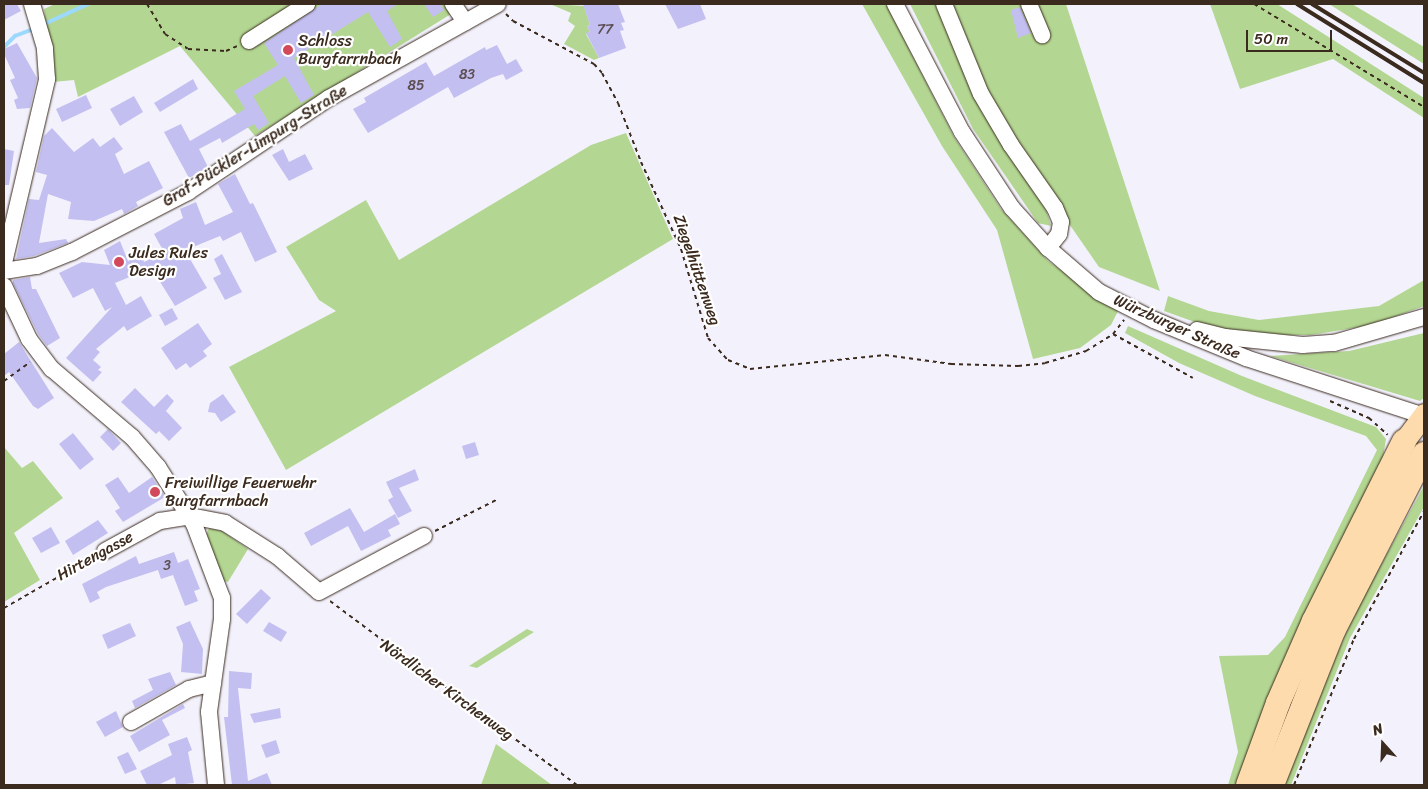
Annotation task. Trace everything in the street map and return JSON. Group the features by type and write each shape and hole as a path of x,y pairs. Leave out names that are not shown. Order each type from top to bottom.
{"highway":[{"path":"1248,785 1278,703 1314,621 1404,442"},
{"path":"1272,785 1333,631 1424,454"}],"main road":[{"name":"Würzburger Straße","path":"1404,442 1424,415"}],"street":[{"path":"4,263 47,79 45,48 32,4"},
{"path":"249,42 307,4"},
{"path":"453,4 465,22"},
{"name":"Graf-Pückler-Limpurg-Straße","path":"4,271 37,266 72,252 188,192 329,98 498,4"},
{"name":"Würzburger Straße","path":"895,4 962,132 1012,208 1048,248 1099,292 1154,320 1246,358 1424,415"},
{"path":"944,4 981,94 1011,145 1055,208 1060,222 1059,234 1048,248"},
{"path":"1029,4 1042,36"},
{"path":"4,286 13,310 40,354 76,391 132,437 158,467 190,516 222,598 222,619 209,712 216,785"},
{"path":"1154,320 1225,337 1303,345 1362,337 1424,317"},
{"path":"190,516 224,523 276,556 319,592 424,536"},
{"name":"Hirtengasse","path":"104,551 160,521 190,516"},
{"path":"131,722 189,689 213,683"}],"path":[{"path":"147,4 165,34 188,49 226,51 249,42"},
{"name":"Ziegelhüttenweg","path":"498,4 513,21 594,64 602,73 618,103 641,162 681,248 708,338 728,360 750,369 885,355 951,364 1018,366 1045,363 1086,351 1113,334"},
{"path":"1254,4 1424,107"},
{"path":"1129,308 1113,334 1193,378"},
{"path":"4,381 40,354"},
{"path":"424,536 498,499"},
{"path":"1294,785 1354,638 1424,511"},
{"name":"Hirtengasse","path":"4,608 104,551"},
{"name":"Nördlicher Kirchenweg","path":"319,592 362,628 577,785"}],"green space":[{"path":"55,4 467,4 255,136 180,46 78,97 74,80 53,82 44,9"},
{"path":"550,4 584,6 590,25 587,26 590,32 586,34 599,58 594,60 564,44 575,26 568,21 571,13"},
{"path":"862,4 886,4 954,137 1001,209 1048,261 1118,311 1111,325 1080,348 1033,359 997,230 942,146"},
{"path":"910,4 940,4 1045,206 1051,226 1038,223 973,129"},
{"path":"953,4 1066,4 1160,291 1099,267 1029,166 991,100"},
{"path":"1210,4 1277,4 1424,98 1424,118 1333,59 1240,89"},
{"path":"1329,4 1352,4 1424,47 1424,64"},
{"path":"626,133 673,239 286,470 229,367 336,311 319,300 286,247 366,200 399,260 591,145"},
{"path":"1424,280 1424,306 1372,325 1311,335 1261,335 1203,325 1164,311 1168,296 1209,311 1259,320 1379,306"},
{"path":"1128,326 1242,376 1376,427 1386,439 1382,463 1237,785 1228,785 1238,752 1219,656 1268,655 1285,637 1377,450 1366,436 1255,396 1179,363 1125,333"},
{"path":"1424,333 1424,398 1420,401 1270,356 1349,351"},
{"path":"4,447 22,468 33,461 63,498 14,533 40,580 4,602"},
{"path":"1424,486 1424,507 1350,638 1291,785 1281,785 1354,614"},
{"path":"209,528 222,531 248,549 228,582 223,581 206,535"},
{"path":"527,629 534,632 477,668 469,666"},
{"path":"496,744 552,785 481,785"}],"building":[{"path":"4,4 17,4 21,11 4,20"},
{"path":"322,4 398,4 387,11 402,39 390,47 368,12 294,58 314,95 301,103 285,76 253,96 269,123 258,130 254,124 222,143 220,138 199,149 208,167 189,178 164,132 181,124 190,141 245,109 234,91 278,65 264,43"},
{"path":"424,4 440,4 444,10 433,17"},
{"path":"583,4 618,4 625,22 621,23 624,30 620,31 626,48 599,58 586,33 590,32 587,26 590,25"},
{"path":"665,4 700,4 706,19 678,29"},
{"path":"1020,7 1031,33 1018,38 1011,10"},
{"path":"17,43 37,78 30,108 17,109 14,100 18,98 10,80 15,78 4,54 4,49"},
{"path":"497,45 507,64 516,59 523,71 506,80 503,74 491,78 454,98 448,87 368,133 353,109 366,102 364,98 426,62 434,76 485,47 486,50"},
{"path":"193,79 198,89 160,112 154,103"},
{"path":"86,95 92,108 62,122 56,109"},
{"path":"134,96 143,112 120,126 110,109"},
{"path":"52,128 74,152 93,138 100,147 114,137 123,149 115,154 124,174 149,161 163,188 136,202 138,206 124,214 122,209 94,221 68,219 71,202 48,194 39,243 66,239 68,243 34,256 16,259 29,199 39,200 47,175 36,172 44,136"},
{"path":"4,149 14,151 9,185 4,185"},
{"path":"283,149 289,162 305,154 313,169 289,181 272,155"},
{"path":"235,174 250,204 253,203 277,252 255,262 241,232 223,241 220,236 193,247 197,256 190,259 207,288 175,306 154,272 146,275 144,271 115,283 126,305 141,296 152,316 127,331 124,326 96,349 100,352 93,360 101,367 98,370 102,372 93,382 66,358 112,307 105,311 93,288 73,298 59,273 82,262 110,265 104,250 120,241 128,261 142,255 144,262 164,252 154,234 183,218 180,209 196,202 205,225 233,212 218,184"},
{"path":"222,254 242,292 225,300 213,278 221,274 214,259"},
{"path":"30,277 32,289 36,289 60,338 47,346 38,334 13,283 13,280"},
{"path":"172,308 178,319 165,326 159,315"},
{"path":"198,323 212,344 203,351 207,356 190,368 186,363 176,370 161,348"},
{"path":"19,342 54,398 38,409 33,406 9,372 4,376 4,354"},
{"path":"135,388 154,407 167,394 174,401 166,411 182,428 169,441 159,431 156,434 121,402"},
{"path":"223,394 236,412 221,422 215,413 208,412 210,403"},
{"path":"108,429 121,443 113,451 100,437"},
{"path":"73,433 94,459 80,470 59,444"},
{"path":"475,442 479,455 466,459 462,446"},
{"path":"415,469 419,480 399,488 412,511 398,518 388,500 393,497 386,482"},
{"path":"118,477 129,493 152,477 165,497 123,522 115,511 120,508 105,485"},
{"path":"350,508 364,532 395,514 400,524 388,530 391,536 361,551 348,526 311,546 304,533"},
{"path":"98,520 108,533 73,555 65,541"},
{"path":"51,527 60,543 41,553 32,538"},
{"path":"174,552 178,563 188,559 200,589 194,591 198,601 185,606 173,575 161,579 158,570 106,587 97,592 100,598 90,603 82,584 136,556 139,564"},
{"path":"261,589 271,598 247,624 236,614"},
{"path":"190,621 203,649 202,674 181,672 183,644 176,627"},
{"path":"269,622 287,632 281,642 263,631"},
{"path":"130,623 136,636 108,649 102,635"},
{"path":"229,671 252,673 251,689 238,688 248,781 267,773 272,785 232,785 224,717 228,717"},
{"path":"170,672 176,685 135,708 132,701 153,690 148,679"},
{"path":"183,704 185,708 162,720 170,735 139,752 130,736"},
{"path":"280,708 281,718 254,723 250,714"},
{"path":"116,711 123,727 105,737 96,722"},
{"path":"187,737 192,750 188,752 194,783 176,785 175,777 158,785 147,785 140,771 172,755 168,744"},
{"path":"276,740 280,753 266,758 261,745"},
{"path":"128,752 137,769 125,774 117,757"}],"waterway":[{"path":"42,25 88,4"},
{"path":"4,47 15,36 36,28"}],"railway":[{"path":"1297,4 1424,83"},
{"path":"1312,4 1424,73"}],"place":[{"name":"Schloss Burgfarrnbach","path":"288,50"},
{"name":"Jules Rules Design","path":"119,262"},
{"name":"Freiwillige Feuerwehr Burgfarrnbach","path":"155,492"}]}
